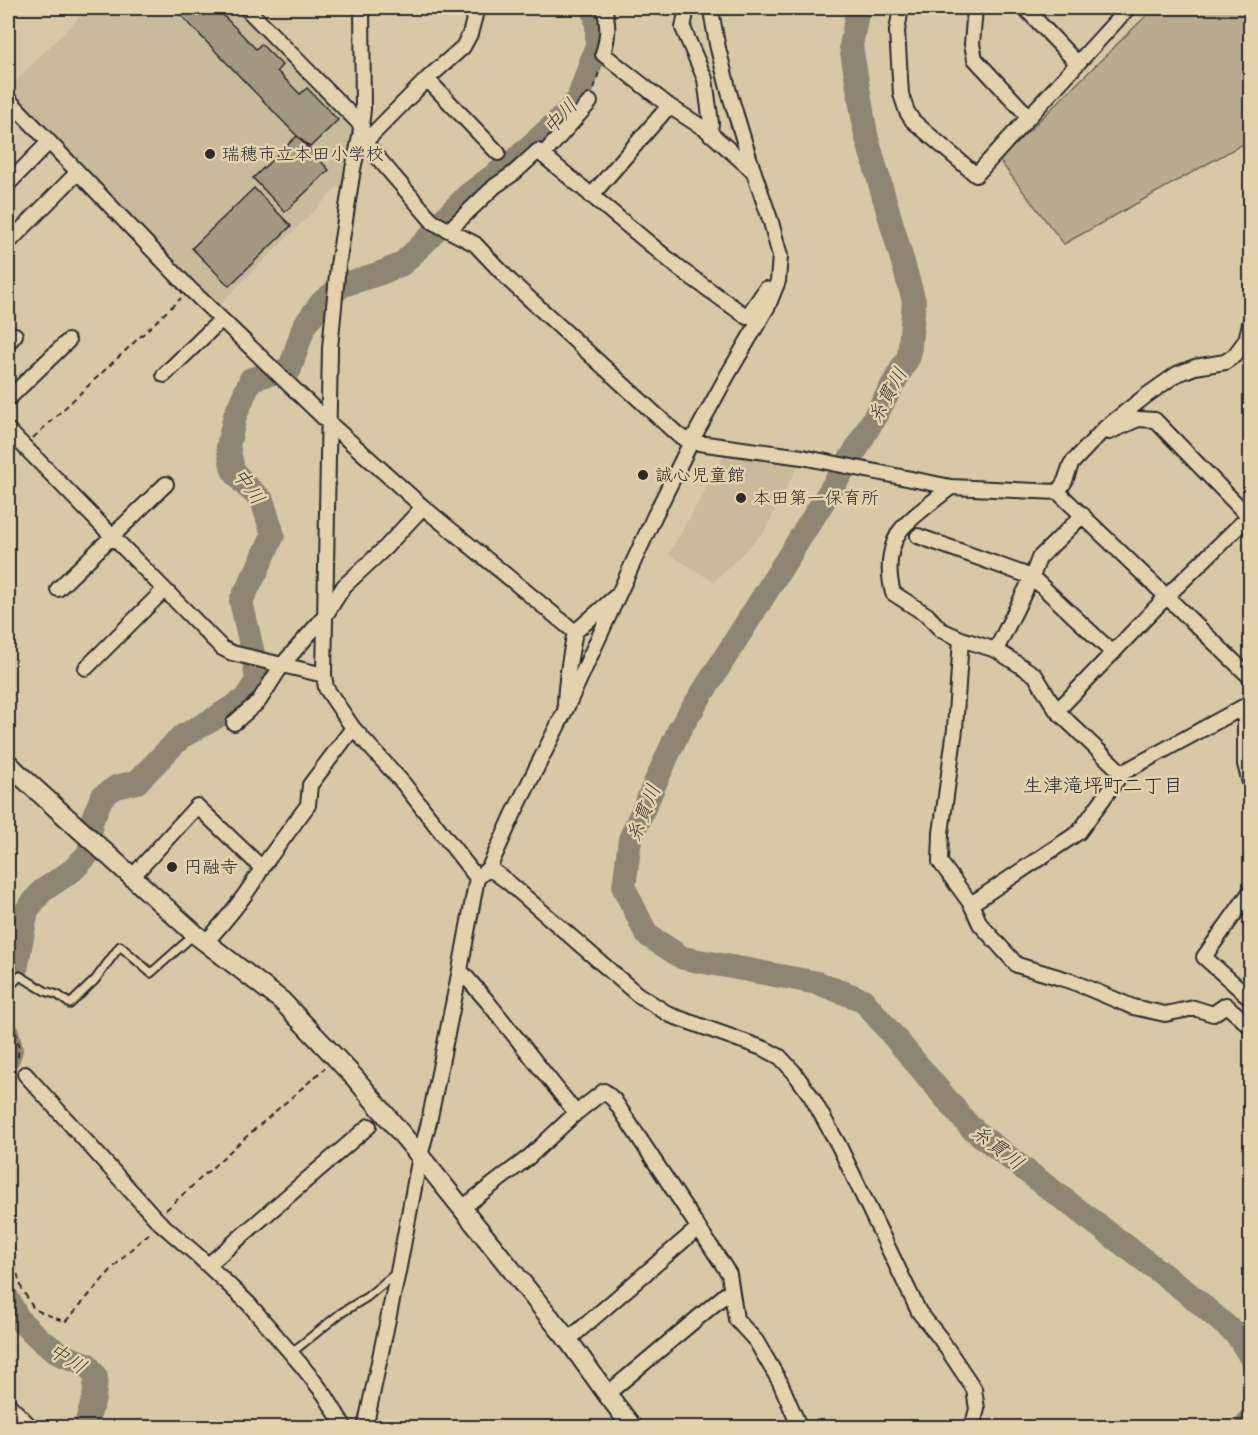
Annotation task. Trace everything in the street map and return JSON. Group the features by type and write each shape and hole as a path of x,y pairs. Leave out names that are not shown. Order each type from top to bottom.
{"street":[{"path":"246,8 362,135 433,222 475,244 510,281 678,435 691,442 802,457 951,488 1058,492 1251,677"},
{"path":"362,8 362,135 353,169 338,265 330,348 324,675 326,688 353,728 402,783 477,878"},
{"path":"362,135 464,47 477,8"},
{"path":"604,8 608,38 603,54 669,106 710,134 753,171"},
{"path":"687,8 683,28 705,79 711,123 710,134"},
{"path":"365,1428 477,878 489,868 691,442 768,306 778,281 780,256 729,92 717,44 712,16 713,8"},
{"path":"901,8 897,31 901,94 907,112 913,121 976,175 1126,8"},
{"path":"975,8 972,44 975,58 1029,117"},
{"path":"1026,8 1077,63"},
{"path":"427,79 498,153"},
{"path":"8,99 190,289 328,422 423,507 575,632"},
{"path":"543,155 590,102"},
{"path":"591,196 669,106"},
{"path":"8,184 49,142"},
{"path":"449,230 495,186 514,173 538,151 680,269 747,317 766,289 773,292"},
{"path":"8,243 78,172"},
{"path":"164,375 221,320"},
{"path":"1058,492 1071,464 1105,428 1147,394 1177,374 1195,367 1225,362 1236,355 1251,324"},
{"path":"8,399 68,341"},
{"path":"1057,711 1167,596 1250,517 1155,420 1138,419 1096,438"},
{"path":"8,430 222,648 232,653 324,675"},
{"path":"58,589 166,484"},
{"path":"951,488 908,522 898,533 890,559 893,593 927,615 940,630 996,650 1035,675 1057,711 1122,773"},
{"path":"234,723 260,701 282,665 325,616 344,586 385,548 423,507"},
{"path":"996,650 1039,558 1083,515"},
{"path":"918,536 1032,577 1113,653"},
{"path":"86,668 164,590"},
{"path":"565,711 567,673 575,632 619,594"},
{"path":"961,639 955,729 941,833 940,862 971,904 980,924 1017,965 1071,981 1133,1007 1165,1014 1194,1008 1213,1014 1226,1005"},
{"path":"971,904 1079,832 1122,773 1248,704"},
{"path":"1248,704 1245,764 1251,783"},
{"path":"200,938 225,922 308,805 310,785 353,728"},
{"path":"8,763 200,938 282,1001 355,1078 568,1340 633,1428"},
{"path":"132,877 197,806 262,868"},
{"path":"489,868 637,994 669,1015 765,1049 780,1057 794,1071 839,1146 919,1312 940,1338 974,1389 977,1409 972,1428"},
{"path":"1251,892 1204,957 1251,998"},
{"path":"460,970 576,1113"},
{"path":"1226,1005 1251,1012"},
{"path":"1226,1005 1251,1026"},
{"path":"25,1074 159,1221 249,1304 325,1395 345,1428"},
{"path":"462,1208 529,1157 576,1113 604,1091 614,1100 729,1274 736,1319 756,1341 780,1382 798,1428"},
{"path":"208,1265 369,1126"},
{"path":"568,1340 698,1228"},
{"path":"607,1394 731,1290"},
{"path":"8,1404 32,1428"}],"lane":[{"path":"8,988 20,976 45,991 58,995 70,1004 95,980 120,946 151,973 200,938"},
{"path":"291,1353 398,1272"}],"path":[{"path":"590,102 603,54"},
{"path":"8,463 190,289"},
{"path":"8,1023 19,1041 18,1066 25,1074"},
{"path":"8,1212 14,1252 13,1260 22,1289 34,1309 65,1322 140,1240 238,1144 336,1058"},
{"path":"8,1253 14,1252"}],"shaded area":[{"name":"瑞穂市立本田小学校","path":"89,8 238,8 356,127 344,181 219,305 8,91 8,88"},
{"path":"1154,8 1250,8 1250,140 1064,244 999,160"},
{"name":"本田第一保育所","path":"726,453 799,464 764,532 714,582 669,554"}],"building":[{"path":"174,8 216,8 256,49 261,44 282,65 277,71 300,94 307,88 338,120 310,147"},
{"path":"297,136 329,170 285,212 253,178"},
{"path":"254,188 291,226 229,286 192,248"}],"waterway":[{"name":"中川","path":"8,977 16,969 27,910 42,891 73,870 90,852 91,822 102,797 116,787 137,782 181,737 245,699 257,681 241,601 273,535 262,500 233,470 228,446 235,416 251,379 290,369 304,326 322,302 343,285 402,264 469,194 516,159 578,100 597,45 597,23 593,8"},
{"name":"糸貫川","path":"858,8 851,46 866,135 914,301 909,356 857,448 679,730 630,839 624,888 647,935 683,958 818,983 863,1000 970,1127 1189,1294 1238,1336 1250,1356"},
{"name":"中川","path":"8,1035 11,1050 8,1058"},
{"name":"中川","path":"8,1299 19,1320 43,1342 62,1355 87,1364 96,1377 94,1398 85,1428"},
{"name":"糸貫川","path":"1246,1428 1250,1419"}],"place":[{"name":"瑞穂市立本田小学校","path":"210,154"},
{"name":"誠心児童館","path":"643,475"},
{"name":"本田第一保育所","path":"741,498"},
{"name":"円融寺","path":"172,867"}],"district":[{"name":"生津滝坪町二丁目","path":"1103,785"}]}
